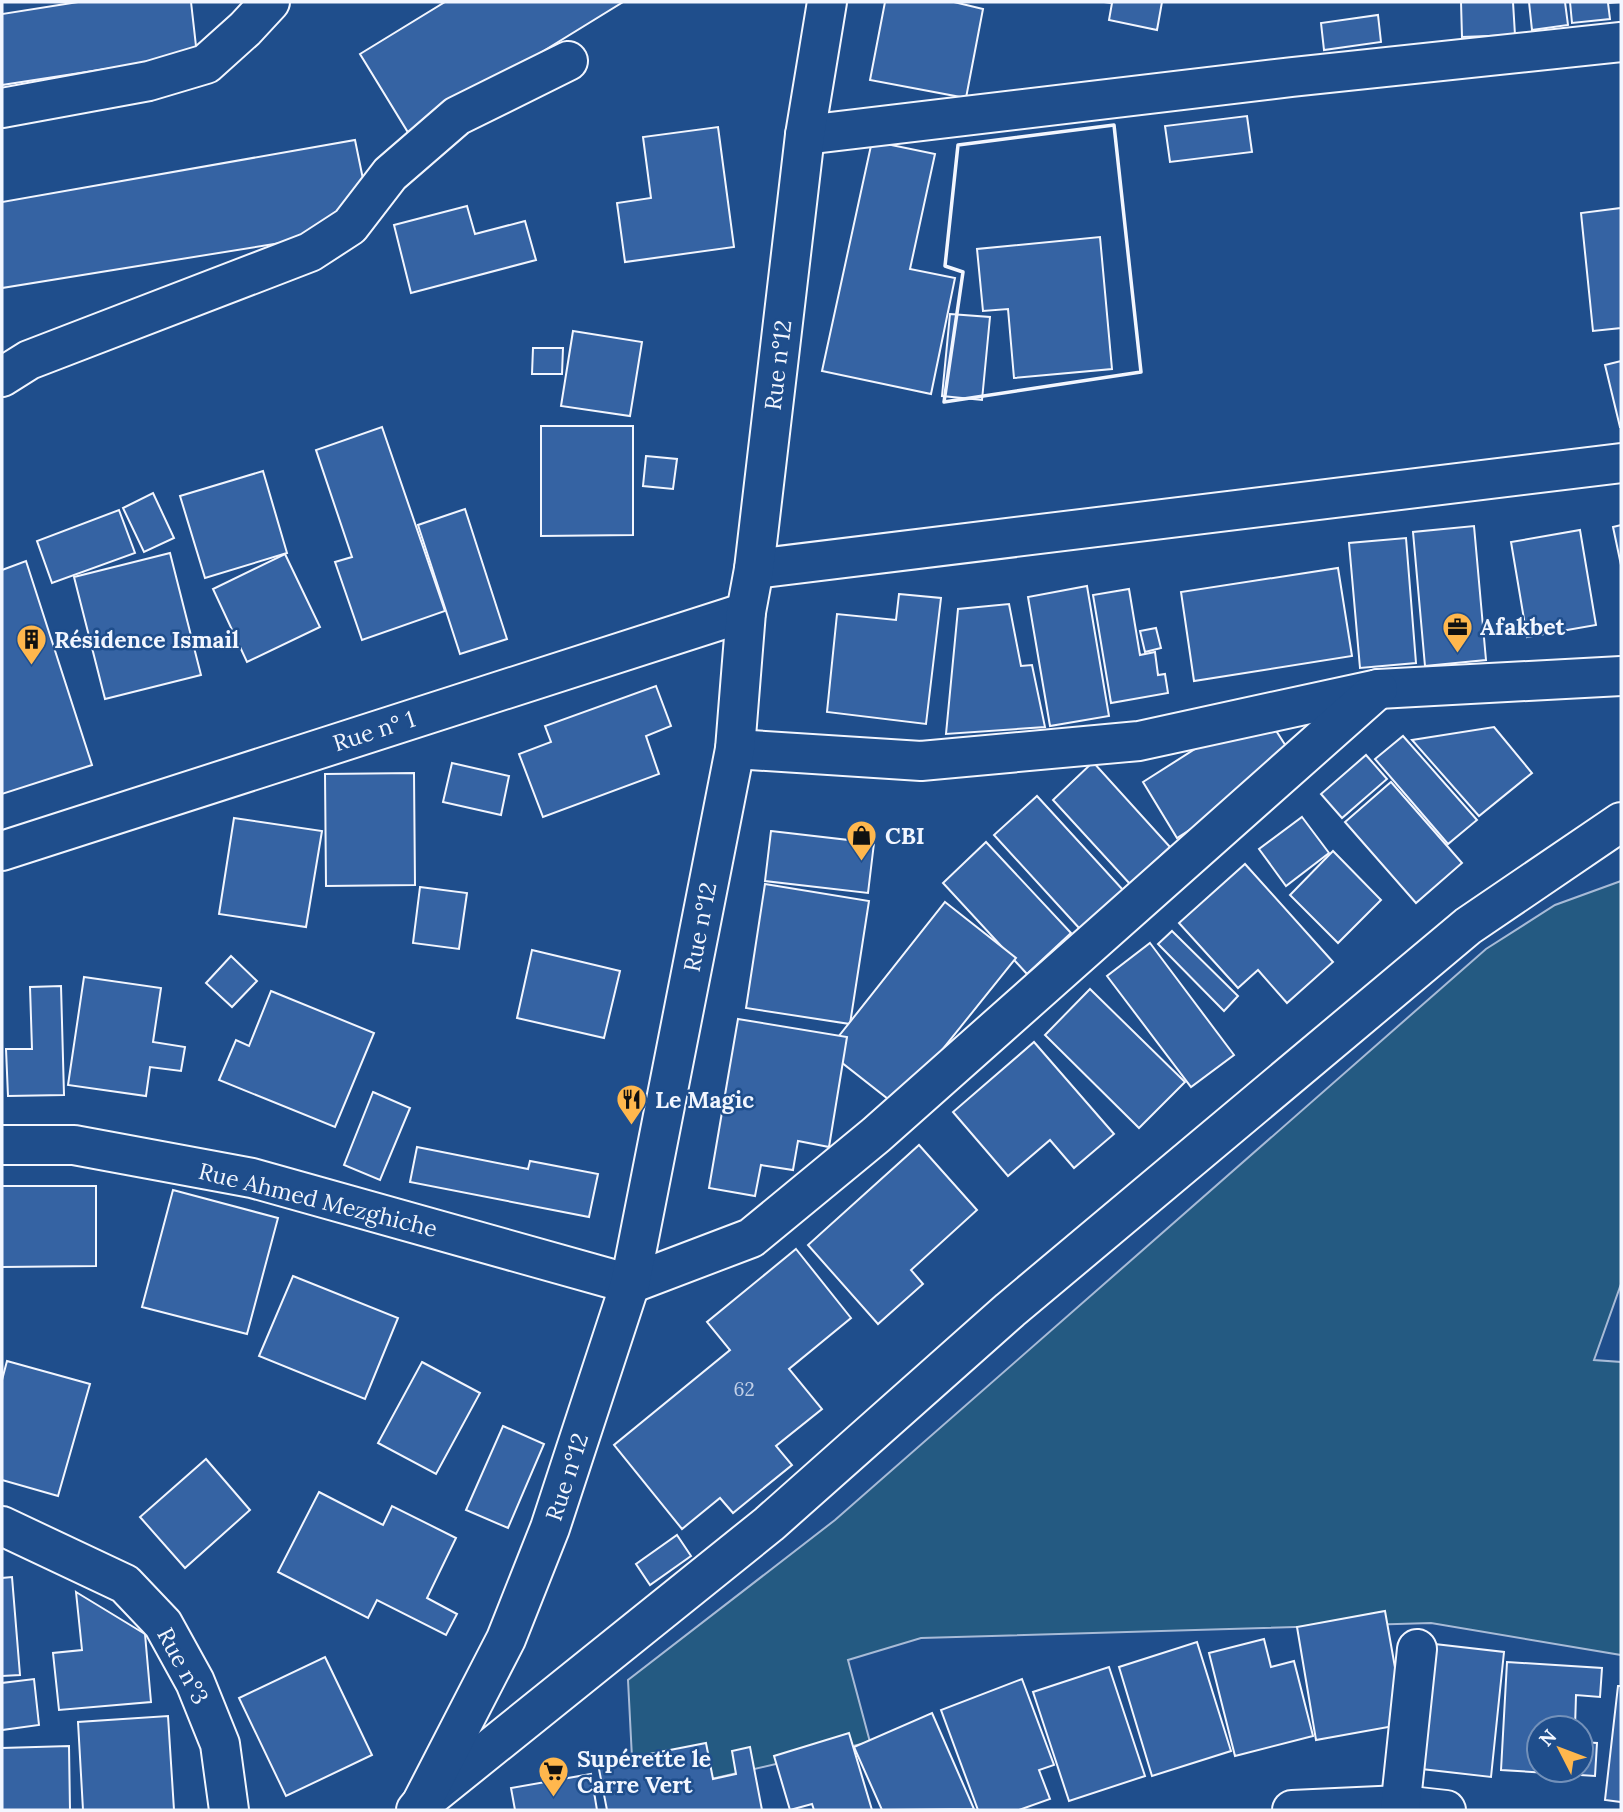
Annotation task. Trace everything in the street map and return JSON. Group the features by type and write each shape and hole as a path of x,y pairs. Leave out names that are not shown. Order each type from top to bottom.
{"street":[{"path":"2,108 149,81 206,64 270,2"},
{"name":"Rue n°12","path":"419,1807 506,1639 540,1553 630,1284 736,749 746,612 754,569 805,135 827,2"},
{"path":"805,135 1292,77 1621,42"},
{"path":"2,377 29,360 310,252 350,226 390,174 457,116 568,61"},
{"path":"754,569 1621,463"},
{"name":"Rue n° 1","path":"2,851 746,612"},
{"path":"736,749 921,761 1139,741 1378,689 1621,676"},
{"path":"630,1284 751,1238 876,1135 1378,689"},
{"path":"419,1807 769,1524 1010,1310 1468,926 1621,822"},
{"name":"Rue Ahmed Mezghiche","path":"2,1145 74,1145 252,1178 630,1284"},
{"name":"Rue n°3","path":"2,1526 125,1584 163,1624 195,1682 220,1744 229,1810"},
{"path":"1400,1808 1417,1649"},
{"path":"1292,1810 1446,1810"}],"shaded area":[{"path":"1621,881 1621,1284 1594,1360 1621,1362 1621,1655 1431,1623 921,1638 848,1660 870,1742 634,1797 628,1680 835,1520 1486,949 1555,905"}],"building":[{"path":"78,2 191,2 197,55 2,85 2,14"},
{"path":"445,2 623,2 409,134 360,54"},
{"path":"885,2 954,2 983,9 966,98 870,80"},
{"path":"1104,2 1162,2 1157,30 1109,20 1112,3"},
{"path":"1461,2 1513,2 1515,35 1462,37"},
{"path":"1529,2 1565,2 1568,25 1532,30"},
{"path":"1570,2 1620,2 1608,3 1610,19 1572,23"},
{"path":"1378,15 1381,42 1324,50 1321,23"},
{"path":"1247,116 1252,152 1170,162 1165,126"},
{"path":"718,127 734,247 625,262 617,203 651,198 643,137"},
{"path":"355,140 373,228 2,288 2,202"},
{"path":"872,141 935,154 910,269 955,278 931,394 822,371"},
{"path":"467,206 475,234 525,221 536,260 411,293 394,225"},
{"path":"1621,208 1621,328 1593,331 1581,213"},
{"path":"1100,237 1112,369 1014,378 1008,309 983,311 977,249"},
{"path":"950,314 990,317 982,400 942,396"},
{"path":"573,331 642,342 630,416 561,406"},
{"path":"533,348 563,348 562,374 532,374"},
{"path":"1621,361 1621,427 1620,427 1605,365"},
{"path":"541,426 633,426 633,535 541,536"},
{"path":"382,427 445,611 362,640 335,562 352,557 316,450"},
{"path":"646,456 677,459 673,489 643,486"},
{"path":"263,471 287,553 205,578 180,496"},
{"path":"153,493 174,538 144,552 123,508"},
{"path":"465,509 507,639 460,654 418,525"},
{"path":"119,510 135,553 52,583 37,541"},
{"path":"1621,525 1621,565 1613,527"},
{"path":"1474,526 1486,660 1425,666 1413,532"},
{"path":"1580,530 1596,625 1527,637 1511,542"},
{"path":"1406,538 1416,663 1360,668 1349,543"},
{"path":"170,553 201,675 105,699 74,577"},
{"path":"285,554 320,627 247,662 213,589"},
{"name":"Résidence Ismail","path":"26,561 92,765 2,794 2,570"},
{"path":"1338,568 1352,656 1194,681 1181,592"},
{"path":"1087,586 1109,716 1050,726 1028,597"},
{"path":"1129,589 1140,655 1155,652 1158,675 1165,674 1168,693 1111,703 1093,595"},
{"path":"899,594 941,598 926,724 827,712 837,614 896,620"},
{"path":"1009,604 1021,666 1032,665 1045,727 946,734 958,609"},
{"path":"1156,628 1161,648 1145,652 1140,631"},
{"path":"656,686 671,726 646,736 659,774 543,817 519,754 551,742 545,726"},
{"path":"1261,707 1296,762 1177,838 1143,782"},
{"path":"1494,727 1532,773 1479,816 1412,740"},
{"path":"1403,736 1477,820 1448,844 1375,759"},
{"path":"1366,755 1387,779 1342,818 1321,794"},
{"path":"1093,762 1170,847 1130,884 1053,800"},
{"path":"452,763 509,776 501,815 443,802"},
{"path":"414,773 415,885 326,886 325,774"},
{"path":"1391,782 1462,863 1416,903 1345,822"},
{"path":"1037,796 1123,890 1080,929 994,835"},
{"path":"1302,817 1329,853 1286,886 1259,849"},
{"path":"234,818 322,831 306,927 219,914"},
{"path":"771,831 874,843 868,893 765,881"},
{"path":"986,842 1071,933 1027,974 943,883"},
{"path":"1333,851 1381,900 1338,943 1290,895"},
{"path":"1245,864 1333,962 1287,1003 1258,970 1238,988 1179,923"},
{"path":"765,884 869,901 850,1024 746,1008"},
{"path":"420,887 467,893 459,949 413,943"},
{"path":"945,902 1016,958 897,1106 827,1051"},
{"path":"1172,931 1238,996 1224,1011 1158,944"},
{"path":"1150,943 1234,1055 1191,1087 1107,976"},
{"path":"532,950 620,971 604,1038 517,1018"},
{"path":"231,956 257,981 232,1007 206,983"},
{"path":"84,977 161,988 153,1042 185,1047 181,1071 150,1067 146,1096 68,1085"},
{"path":"61,986 64,1095 8,1096 6,1049 32,1049 30,987"},
{"path":"1090,989 1185,1082 1139,1128 1045,1035"},
{"path":"271,991 374,1033 335,1127 219,1080 236,1040 249,1046"},
{"path":"738,1019 847,1037 829,1147 798,1141 793,1170 761,1165 755,1196 709,1188"},
{"path":"1034,1042 1114,1134 1074,1168 1050,1140 1008,1176 953,1112"},
{"path":"373,1092 410,1108 380,1180 344,1165"},
{"path":"919,1145 977,1210 911,1270 923,1284 878,1324 808,1245"},
{"path":"417,1147 528,1169 530,1161 598,1174 589,1217 410,1182"},
{"path":"2,1186 96,1186 96,1266 2,1267"},
{"path":"173,1190 278,1218 247,1334 142,1307"},
{"path":"796,1249 851,1318 789,1369 822,1409 776,1446 792,1465 733,1513 720,1498 682,1529 614,1445 730,1350 707,1322"},
{"path":"293,1276 398,1318 365,1399 259,1356"},
{"path":"7,1361 90,1384 58,1496 2,1480 2,1380"},
{"path":"422,1362 480,1393 436,1474 378,1443"},
{"path":"503,1426 544,1444 508,1528 466,1510"},
{"path":"206,1459 250,1510 185,1568 140,1517"},
{"path":"319,1492 383,1525 392,1506 456,1538 427,1598 457,1614 446,1635 377,1600 368,1618 278,1572"},
{"path":"677,1535 691,1556 650,1585 636,1564"},
{"path":"12,1577 20,1675 2,1676 2,1578"},
{"path":"76,1592 145,1634 151,1702 59,1710 53,1653 82,1650"},
{"path":"1385,1611 1405,1724 1316,1740 1297,1627"},
{"path":"1264,1639 1271,1667 1294,1661 1313,1736 1235,1756 1209,1653"},
{"path":"1197,1642 1231,1751 1152,1776 1119,1667"},
{"path":"1426,1643 1504,1652 1491,1777 1413,1768"},
{"path":"325,1657 372,1755 286,1796 239,1698"},
{"path":"1507,1662 1602,1668 1600,1697 1576,1695 1575,1714 1525,1714 1525,1772 1501,1770"},
{"path":"1109,1667 1145,1776 1069,1801 1033,1692"},
{"path":"34,1679 39,1725 2,1730 2,1683"},
{"path":"1022,1679 1054,1765 1039,1770 1050,1799 1019,1810 978,1810 941,1710"},
{"path":"1618,1686 1621,1686 1621,1802 1605,1800"},
{"path":"932,1713 974,1809 882,1810 854,1747"},
{"path":"168,1716 174,1810 83,1810 78,1722"},
{"path":"849,1733 872,1810 814,1810 812,1804 790,1810 774,1756"},
{"path":"706,1743 713,1779 736,1774 732,1751 750,1747 762,1810 607,1810 598,1764"},
{"path":"1595,1743 1597,1743 1595,1776"},
{"path":"69,1746 70,1810 2,1810 2,1748"},
{"name":"Supérette le Carre Vert","path":"591,1774 597,1810 515,1810 511,1788"}],"wall":[{"path":"1114,125 1141,372 944,402 963,272 945,266 958,145 1114,125"}],"place":[{"name":"Afakbet","path":"1457,654"},
{"name":"Résidence Ismail","path":"31,667"},
{"name":"CBI","path":"862,863"},
{"name":"Le Magic","path":"632,1127"},
{"name":"Supérette le Carre Vert","path":"554,1799"}]}
